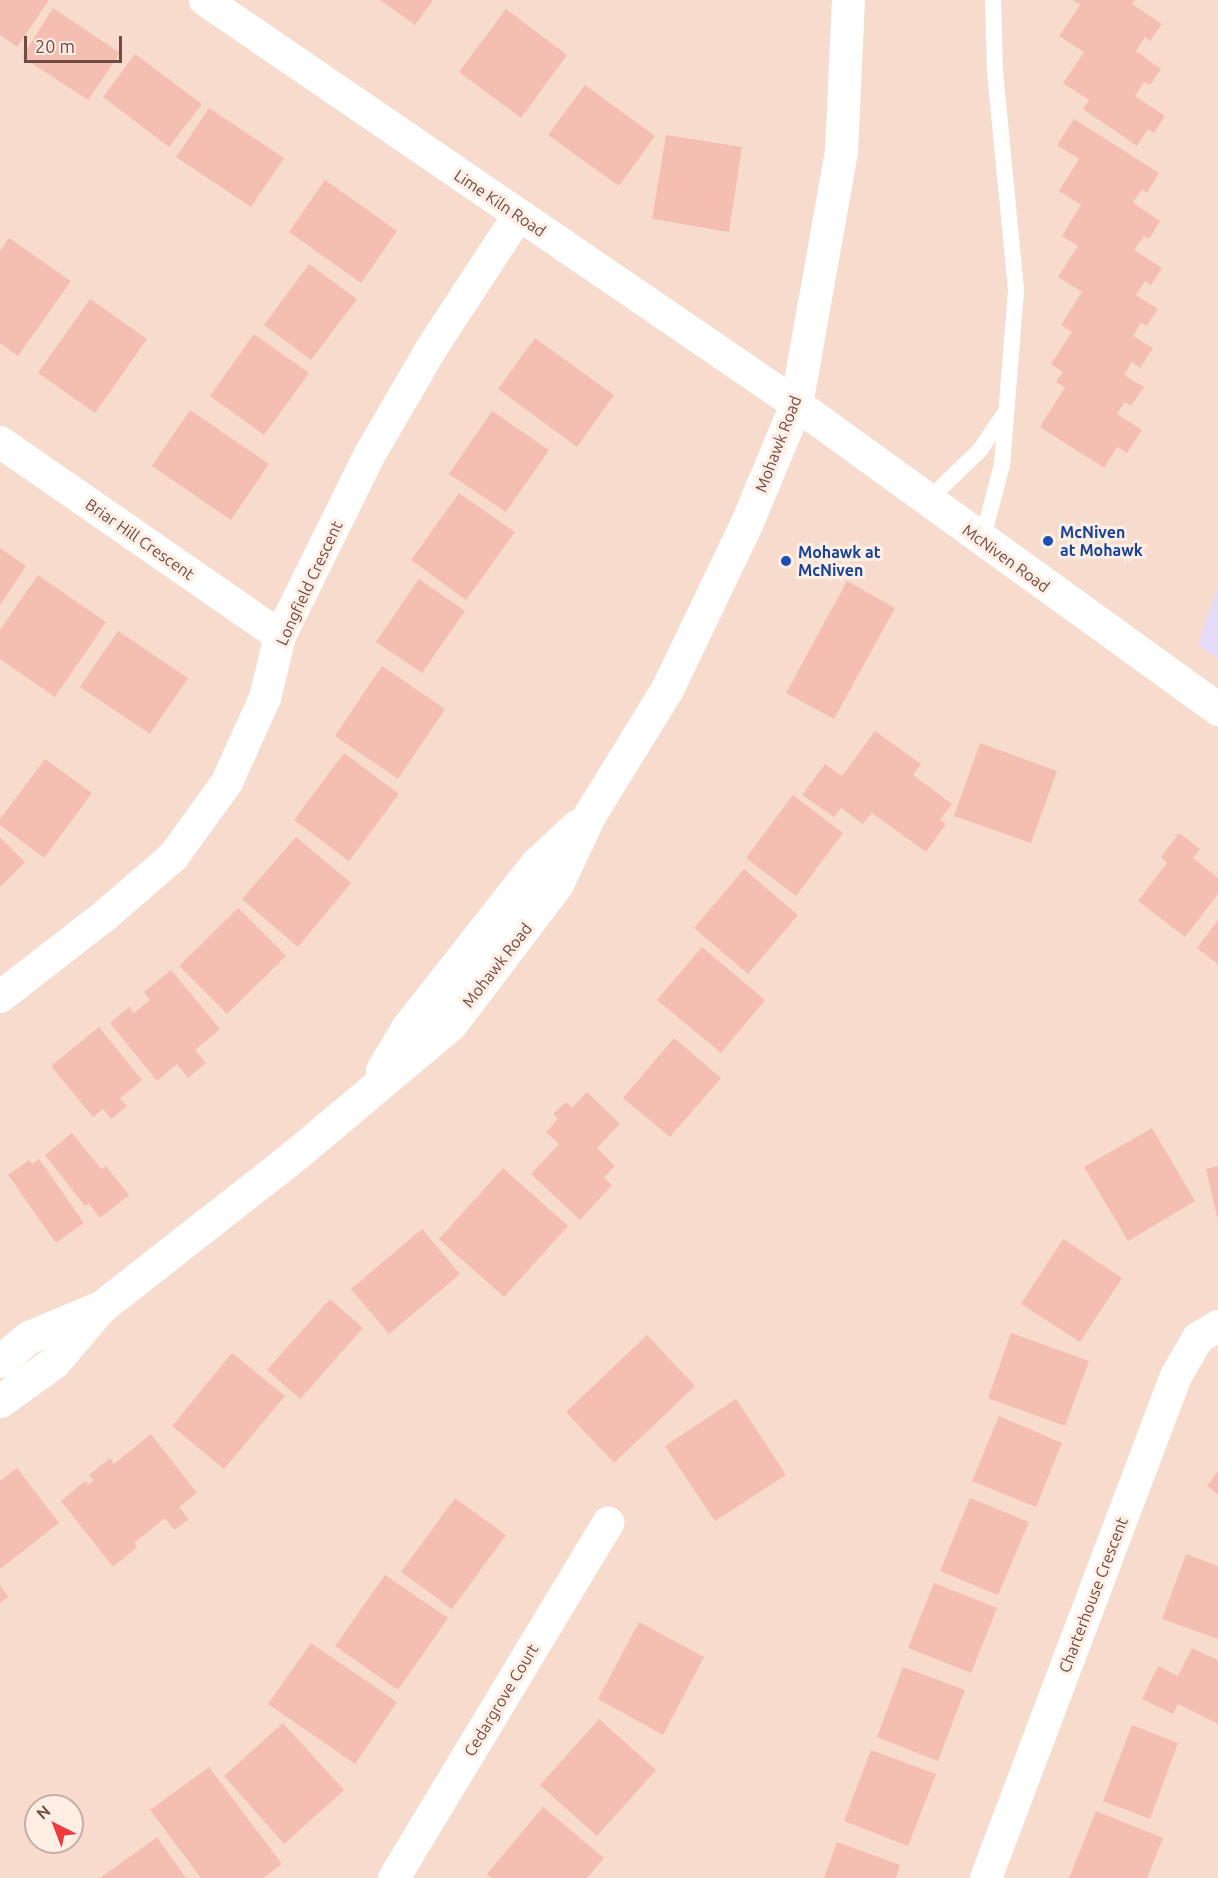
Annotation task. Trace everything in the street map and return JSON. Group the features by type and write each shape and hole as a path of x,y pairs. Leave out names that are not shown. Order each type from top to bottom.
{"main road":[{"name":"Mohawk Road","path":"0,1401 54,1362 101,1307 296,1154 370,1089 450,1025 557,884 590,814 667,689 747,522 796,404 841,152 848,0"},
{"name":"McNiven Road","path":"796,404 982,541 1218,709"},
{"name":"Mohawk Road","path":"0,1361 29,1337 101,1307"}],"street":[{"name":"Lime Kiln Road","path":"205,0 796,404"},
{"name":"Longfield Crescent","path":"0,997 102,918 173,857 227,782 265,698 280,636 370,454 431,349 518,216"},
{"name":"Briar Hill Crescent","path":"0,442 280,636"},
{"name":"Charterhouse Crescent","path":"986,1878 1176,1376 1198,1338 1218,1326"},
{"name":"Cedargrove Court","path":"394,1878 608,1523"}],"lane":[{"path":"982,541 1002,465 1016,290 995,72 993,0"},
{"path":"927,501 980,450 1005,409"}],"shaded area":[{"path":"0,0 1218,0 1218,1878 0,1878"},
{"path":"1218,587 1218,659 1198,644"}],"building":[{"path":"0,0 49,0 17,47 0,35"},
{"path":"380,0 433,0 415,25"},
{"path":"1073,0 1135,0 1132,4 1162,24 1150,41 1145,37 1136,51 1161,69 1150,85 1144,82 1135,96 1165,116 1154,133 1148,129 1137,146 1083,109 1089,100 1063,83 1084,52 1059,36 1080,5"},
{"path":"53,8 120,53 88,100 22,57"},
{"path":"506,9 567,55 521,118 459,72"},
{"path":"135,54 202,104 169,147 103,97"},
{"path":"585,85 655,136 619,186 548,135"},
{"path":"209,108 284,158 251,207 176,157"},
{"path":"1074,119 1159,173 1147,193 1142,189 1133,203 1160,221 1149,239 1144,236 1134,250 1162,268 1151,285 1145,281 1136,295 1158,309 1147,326 1141,323 1133,336 1153,348 1140,368 1132,362 1124,375 1144,387 1131,406 1125,402 1117,414 1142,430 1127,453 1117,447 1104,468 1040,427 1065,387 1056,382 1063,372 1051,364 1072,332 1061,325 1082,292 1058,277 1078,246 1062,236 1081,205 1059,191 1079,159 1057,145"},
{"path":"666,135 742,147 729,232 652,219"},
{"path":"325,180 397,231 361,283 289,232"},
{"path":"9,238 71,281 18,356 0,343 0,251"},
{"path":"309,264 357,299 311,360 264,325"},
{"path":"90,299 147,339 95,413 38,373"},
{"path":"254,334 309,373 264,435 210,396"},
{"path":"535,338 614,395 577,447 498,389"},
{"path":"190,410 269,464 231,520 152,466"},
{"path":"492,411 549,450 506,512 449,474"},
{"path":"459,493 515,532 466,600 411,560"},
{"path":"0,548 26,566 0,605"},
{"path":"38,575 106,622 55,697 0,659 0,630"},
{"path":"419,579 465,611 422,673 376,642"},
{"path":"847,581 895,608 834,719 786,693"},
{"path":"118,631 188,678 150,734 80,687"},
{"path":"382,666 445,709 398,779 335,736"},
{"path":"875,731 921,764 913,775 952,804 940,820 946,824 926,852 872,813 863,824 841,808 834,817 802,795 825,764 842,776"},
{"path":"980,743 1057,771 1031,843 954,816"},
{"path":"344,753 399,794 349,861 294,820"},
{"path":"45,759 92,793 44,858 0,825 0,819"},
{"path":"793,795 843,833 796,896 746,858"},
{"path":"1179,833 1200,849 1193,858 1218,878 1218,894 1185,937 1138,901 1167,863 1161,857"},
{"path":"0,837 25,862 0,887"},
{"path":"296,837 351,883 298,947 242,899"},
{"path":"744,869 798,915 748,974 694,928"},
{"path":"238,908 286,956 227,1014 179,966"},
{"path":"1218,920 1218,964 1197,948"},
{"path":"702,947 765,1000 721,1053 657,1000"},
{"path":"171,970 220,1029 195,1050 206,1063 188,1078 177,1064 157,1081 110,1023 129,1007 134,1013 150,1000 144,992"},
{"path":"99,1027 142,1080 120,1098 127,1106 111,1119 103,1109 93,1117 51,1066"},
{"path":"674,1038 721,1078 670,1137 623,1098"},
{"path":"587,1092 620,1124 597,1148 615,1166 604,1177 612,1185 580,1220 531,1174 559,1144 546,1132 558,1119 553,1114 566,1102 572,1108"},
{"path":"1152,1128 1195,1201 1128,1241 1084,1167"},
{"path":"72,1133 101,1169 106,1166 129,1195 100,1218 89,1204 85,1206 45,1155"},
{"path":"39,1159 84,1223 56,1243 8,1175 29,1160 32,1164"},
{"path":"1218,1166 1218,1216 1217,1217 1206,1169"},
{"path":"503,1168 568,1226 504,1297 439,1239"},
{"path":"422,1229 460,1274 389,1334 351,1289"},
{"path":"1063,1239 1122,1278 1080,1342 1021,1304"},
{"path":"330,1299 363,1328 300,1399 267,1370"},
{"path":"1011,1333 1089,1361 1065,1426 988,1398"},
{"path":"647,1335 695,1386 614,1463 566,1412"},
{"path":"232,1353 285,1396 224,1469 172,1426"},
{"path":"736,1399 786,1475 715,1521 665,1446"},
{"path":"999,1416 1062,1443 1036,1507 972,1481"},
{"path":"151,1434 197,1493 179,1507 189,1519 174,1530 165,1518 134,1543 137,1547 113,1567 61,1501 85,1481 88,1485 94,1480 89,1475 110,1458 114,1464"},
{"path":"17,1468 59,1523 0,1569 0,1481"},
{"path":"1218,1471 1218,1494 1207,1486"},
{"path":"455,1498 506,1535 452,1609 401,1572"},
{"path":"970,1498 1029,1522 998,1595 940,1571"},
{"path":"1186,1554 1218,1566 1218,1639 1162,1619"},
{"path":"385,1575 448,1618 398,1690 335,1646"},
{"path":"934,1583 997,1608 971,1673 908,1648"},
{"path":"0,1585 8,1597 0,1603"},
{"path":"639,1622 704,1657 663,1735 598,1699"},
{"path":"311,1643 397,1702 355,1764 268,1704"},
{"path":"1192,1648 1218,1660 1218,1724 1178,1704 1173,1714 1142,1699 1158,1666 1178,1676"},
{"path":"903,1667 965,1690 938,1761 877,1737"},
{"path":"599,1719 656,1770 597,1836 540,1785"},
{"path":"283,1723 344,1790 284,1844 224,1776"},
{"path":"1132,1725 1178,1743 1150,1819 1103,1801"},
{"path":"871,1750 936,1774 908,1846 844,1821"},
{"path":"209,1767 282,1864 263,1878 201,1878 150,1810"},
{"path":"543,1807 604,1858 587,1878 491,1878 487,1874"},
{"path":"1096,1811 1163,1838 1147,1878 1069,1878"},
{"path":"157,1837 186,1878 100,1878"},
{"path":"837,1842 900,1865 896,1878 824,1878"}],"place":[{"name":"McNiven at Mohawk","path":"1048,541"},
{"name":"Mohawk at McNiven","path":"786,561"}]}
